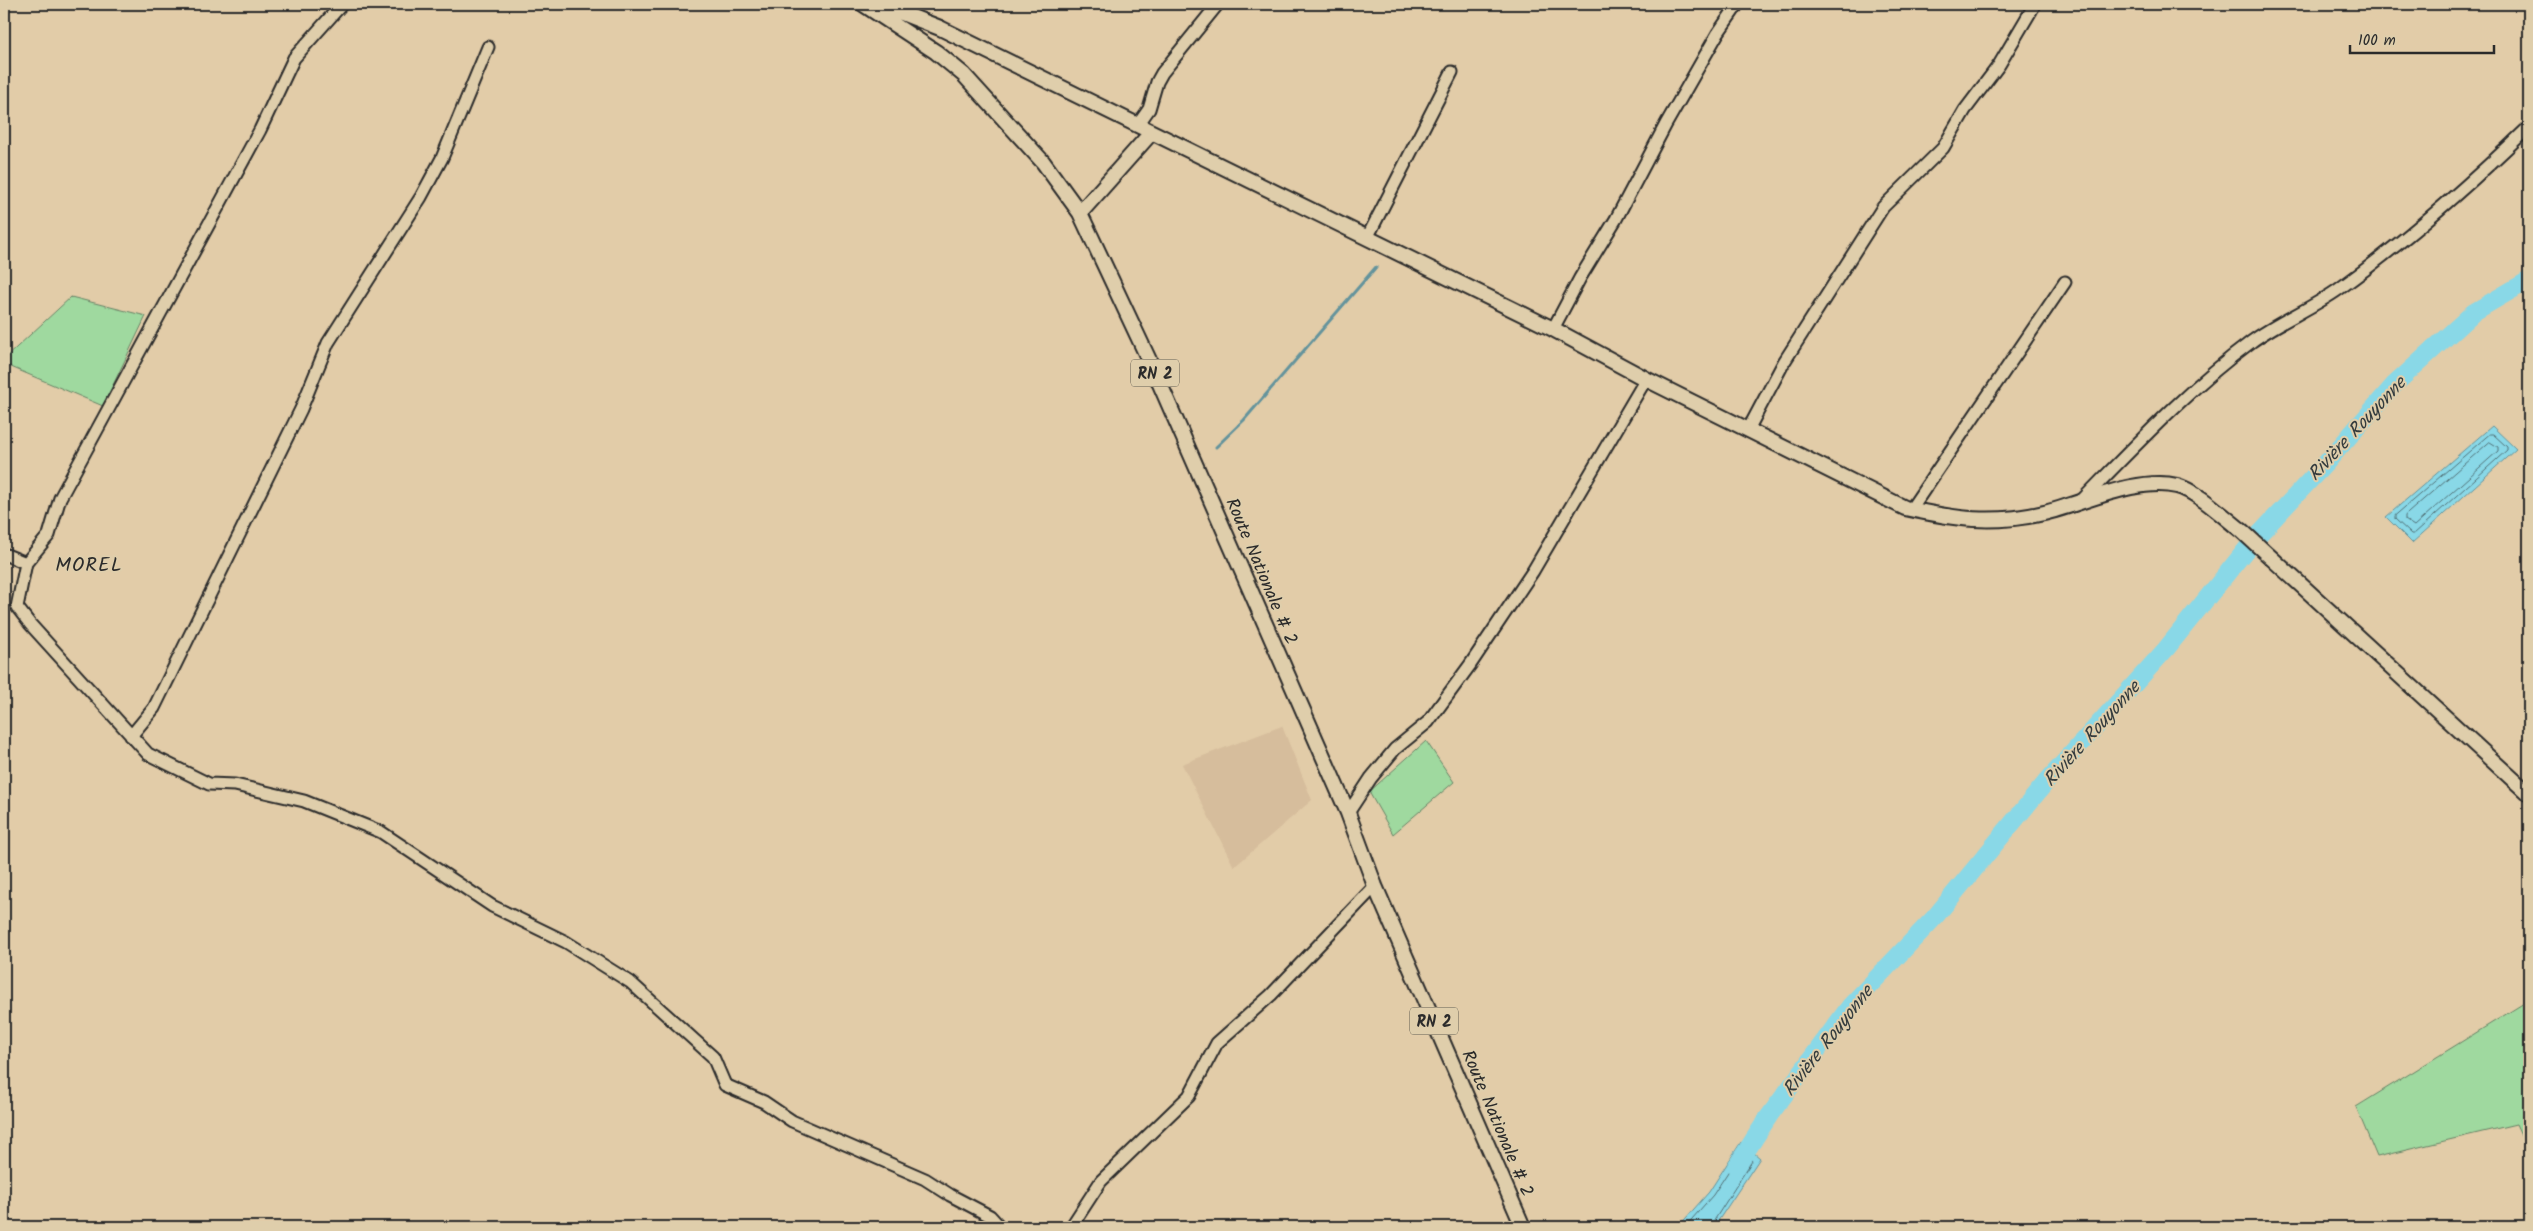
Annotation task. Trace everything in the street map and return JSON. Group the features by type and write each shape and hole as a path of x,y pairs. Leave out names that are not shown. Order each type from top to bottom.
{"main road":[{"name":"Route Nationale # 2","path":"863,4 936,52 964,75 1043,162 1080,213 1164,393 1348,813 1376,886 1523,1227"},
{"path":"879,4 940,28 1553,329 1646,379 1749,428 1910,509 1951,518 1995,521 2044,512 2082,500 2154,484 2178,486 2203,501 2242,531 2529,794"},
{"path":"1080,213 1151,133"}],"street":[{"path":"342,4 294,58 260,130 60,498 49,535 26,563 17,607 30,624 148,754 209,784 235,785 304,801 380,832 492,906 566,942 630,982 713,1058 725,1085 764,1102 792,1121 925,1178 950,1195 990,1216 1000,1227"},
{"path":"1138,126 1150,109 1156,82 1218,4"},
{"path":"1553,329 1580,278 1616,220 1666,124 1718,33 1738,4"},
{"path":"1749,428 1784,362 1883,208 1944,148 1965,110 1999,65 2036,4"},
{"path":"131,736 158,699 301,409 328,343 421,198 442,158 488,47"},
{"path":"1367,238 1452,72"},
{"path":"2082,500 2179,402 2252,342 2337,290 2407,237 2456,196 2529,127"},
{"path":"1910,509 2065,282"},
{"path":"1348,813 1371,778 1395,749 1428,722 1470,664 1533,571 1646,379"},
{"path":"4,554 26,563"},
{"path":"1070,1227 1101,1181 1189,1096 1218,1043 1271,995 1376,886"}],"shaded area":[{"path":"1282,726 1312,800 1234,867 1182,764"}],"green space":[{"path":"71,297 146,316 103,406 4,364 4,359"},
{"path":"1426,741 1454,782 1393,834 1369,792"},
{"path":"2529,1000 2529,1152 2516,1124 2377,1157 2356,1107"}],"water":[{"path":"2492,426 2516,449 2412,543 2386,517"},
{"path":"1741,1142 1760,1158 1714,1227 1678,1227 1709,1192"}],"waterway":[{"path":"1216,447 1244,420 1376,267"},
{"name":"Rivière Rouyonne","path":"1736,1167 1769,1116 1850,1006 1934,918 2047,781 2166,649 2253,541 2326,463 2394,385 2474,312 2529,280"}],"district":[{"name":"MOREL","path":"89,564"}]}
